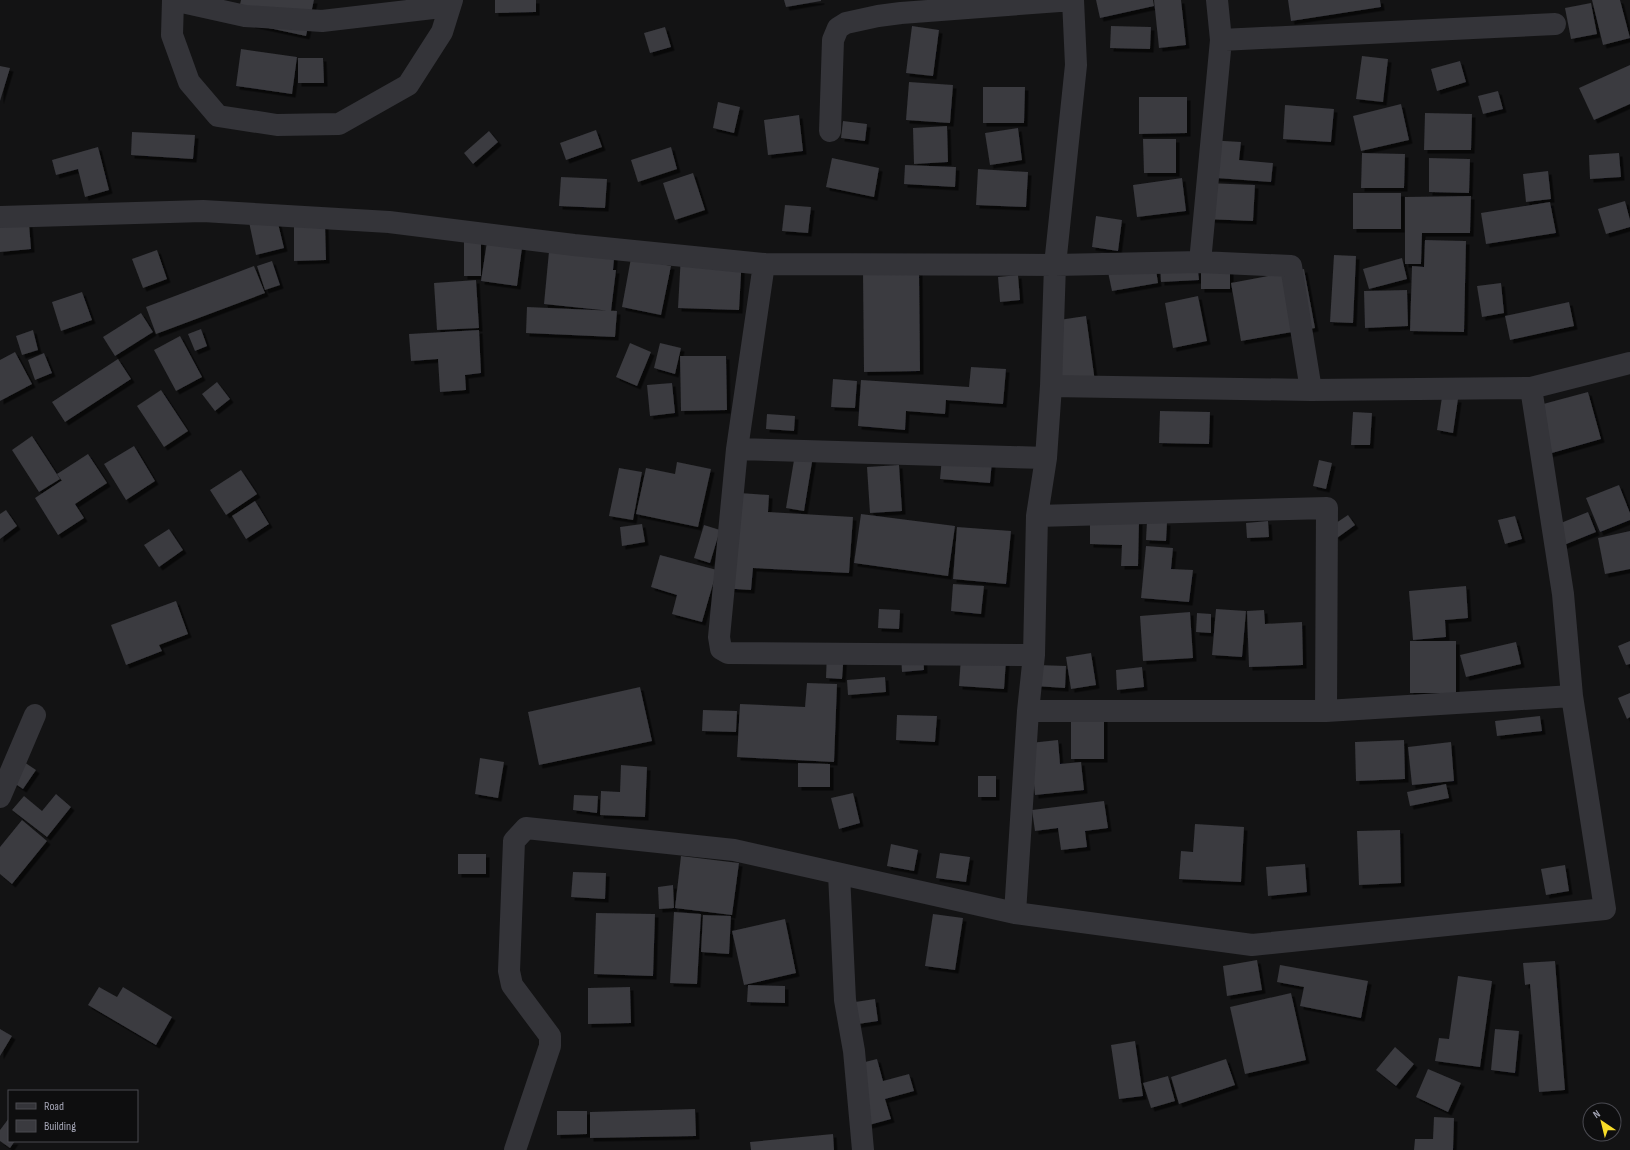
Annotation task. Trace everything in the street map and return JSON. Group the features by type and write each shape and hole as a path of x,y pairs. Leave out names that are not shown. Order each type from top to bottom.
{"street":[{"path":"173,0 246,16 322,21 451,3 442,32 408,85 339,124 277,125 218,116 189,82 172,35 173,0"},
{"path":"830,131 833,40 838,28 846,22 901,13 1073,0 1076,65 1055,265 1051,386 1046,458 1037,516 1034,655 1028,711 1015,913"},
{"path":"1200,262 1221,40 1217,0"},
{"path":"1221,40 1556,24"},
{"path":"0,217 204,211 389,222 574,245 764,264 1055,265 1200,262 1291,266 1310,390"},
{"path":"764,264 737,449 719,637 720,649 728,653 1034,655"},
{"path":"1051,386 1310,390 1531,388 1630,363"},
{"path":"515,1150 550,1046 550,1036 512,985 509,971 514,841 526,828 734,850 1015,913 1252,945 1605,908 1572,696 1563,594 1531,388"},
{"path":"737,449 1046,458"},
{"path":"1037,516 1327,508 1326,711"},
{"path":"1028,711 1326,711 1572,696"},
{"path":"0,797 35,715"},
{"path":"839,874 845,1000 854,1051 863,1150"}],"building":[{"path":"241,0 314,0 306,36 236,21"},
{"path":"495,0 536,0 536,12 495,13"},
{"path":"784,0 821,0 821,1 786,7"},
{"path":"1096,0 1153,0 1154,6 1100,18"},
{"path":"1154,0 1181,0 1186,45 1159,48"},
{"path":"1288,0 1380,0 1381,7 1291,21"},
{"path":"1592,0 1620,0 1630,38 1603,45"},
{"path":"1591,3 1597,34 1571,39 1565,8"},
{"path":"912,26 939,30 933,76 906,73"},
{"path":"1111,26 1151,27 1150,49 1110,48"},
{"path":"665,27 671,47 650,53 644,33"},
{"path":"241,49 297,57 292,94 236,86"},
{"path":"1362,56 1388,59 1383,102 1356,99"},
{"path":"298,58 323,58 324,83 298,83"},
{"path":"1460,61 1466,82 1437,91 1431,69"},
{"path":"1630,65 1630,104 1594,120 1579,88"},
{"path":"0,66 10,68 0,101"},
{"path":"909,82 953,85 950,123 906,120"},
{"path":"983,87 1025,87 1024,123 983,123"},
{"path":"1498,91 1503,109 1483,114 1478,96"},
{"path":"1139,97 1187,97 1187,133 1139,134"},
{"path":"718,102 740,107 734,133 713,128"},
{"path":"1401,104 1409,140 1361,151 1353,116"},
{"path":"1285,105 1334,109 1331,142 1283,139"},
{"path":"1425,113 1472,114 1471,150 1424,150"},
{"path":"799,115 803,151 768,155 764,120"},
{"path":"843,121 867,124 865,141 841,138"},
{"path":"947,126 948,162 914,164 913,128"},
{"path":"1018,128 1022,160 990,165 985,133"},
{"path":"596,130 602,147 566,160 560,143"},
{"path":"489,131 498,142 473,164 464,153"},
{"path":"132,132 195,135 193,159 131,155"},
{"path":"1143,139 1176,139 1176,173 1144,173"},
{"path":"1207,140 1241,142 1239,160 1273,163 1271,182 1203,177"},
{"path":"98,147 109,190 85,197 78,169 56,175 52,160"},
{"path":"671,147 677,169 638,182 631,160"},
{"path":"1362,153 1405,154 1404,188 1361,188"},
{"path":"1619,153 1621,177 1590,179 1589,155"},
{"path":"832,158 879,168 874,197 826,187"},
{"path":"1429,158 1470,159 1469,193 1429,192"},
{"path":"905,165 956,167 955,187 904,184"},
{"path":"978,169 1028,172 1026,207 976,205"},
{"path":"1548,171 1551,199 1526,202 1523,174"},
{"path":"693,173 705,210 675,220 663,183"},
{"path":"561,177 607,179 605,208 559,206"},
{"path":"1182,178 1186,211 1137,217 1133,185"},
{"path":"1207,183 1255,185 1253,221 1205,219"},
{"path":"1353,193 1401,193 1401,229 1353,229"},
{"path":"1471,196 1470,233 1422,233 1421,264 1405,264 1405,197"},
{"path":"1625,201 1630,220 1630,227 1606,234 1598,209"},
{"path":"1550,202 1556,233 1486,244 1481,213"},
{"path":"785,205 811,207 808,233 782,231"},
{"path":"276,215 284,248 256,255 249,222"},
{"path":"1096,216 1122,220 1118,251 1092,247"},
{"path":"29,224 31,249 0,252 0,227"},
{"path":"325,225 326,260 294,261 294,226"},
{"path":"488,235 523,240 517,286 481,281"},
{"path":"1425,240 1466,241 1464,332 1410,331 1412,266 1424,267"},
{"path":"464,241 481,241 481,276 464,276"},
{"path":"550,241 615,248 613,270 616,270 611,311 544,304"},
{"path":"157,250 167,279 143,288 132,259"},
{"path":"681,254 742,256 739,310 678,308"},
{"path":"1334,255 1356,256 1353,323 1330,322"},
{"path":"631,258 671,266 661,315 622,307"},
{"path":"1402,258 1407,279 1369,289 1363,269"},
{"path":"1201,260 1230,260 1230,289 1201,289"},
{"path":"272,261 280,285 265,290 257,266"},
{"path":"1197,261 1199,280 1161,282 1160,263"},
{"path":"1155,263 1158,283 1112,291 1108,272"},
{"path":"254,266 265,293 156,334 146,307"},
{"path":"1304,269 1315,328 1241,341 1231,283"},
{"path":"919,271 920,371 864,372 863,272"},
{"path":"1018,275 1020,300 1000,302 998,277"},
{"path":"476,280 479,328 437,330 434,283"},
{"path":"1501,283 1504,313 1482,317 1477,286"},
{"path":"1407,290 1408,326 1365,328 1364,291"},
{"path":"82,292 92,320 61,331 52,302"},
{"path":"1198,296 1207,341 1173,348 1165,303"},
{"path":"1569,302 1574,326 1510,340 1505,316"},
{"path":"527,307 617,311 615,337 526,333"},
{"path":"141,313 153,332 115,356 103,337"},
{"path":"1086,316 1095,382 1062,387 1052,321"},
{"path":"201,329 207,346 195,351 188,334"},
{"path":"33,330 38,350 22,355 16,336"},
{"path":"479,330 481,373 465,375 466,390 440,392 438,359 411,361 409,334"},
{"path":"180,336 202,377 176,391 154,350"},
{"path":"630,343 651,352 637,386 616,377"},
{"path":"660,343 681,348 675,374 654,368"},
{"path":"15,352 32,384 0,401 0,360"},
{"path":"44,353 52,373 35,380 28,360"},
{"path":"680,356 726,356 727,410 681,411"},
{"path":"118,359 131,379 65,422 52,402"},
{"path":"971,367 1006,369 1003,404 946,400 945,414 906,411 905,430 858,426 861,380 969,387"},
{"path":"833,379 857,381 855,408 831,407"},
{"path":"217,382 230,399 215,411 202,394"},
{"path":"672,383 675,413 650,416 647,385"},
{"path":"161,390 188,431 164,447 137,406"},
{"path":"1588,392 1601,439 1545,455 1532,407"},
{"path":"1442,397 1458,399 1453,433 1437,430"},
{"path":"1160,411 1210,412 1209,444 1159,443"},
{"path":"1353,412 1372,413 1370,445 1351,445"},
{"path":"767,414 795,416 794,431 766,429"},
{"path":"32,436 60,479 39,492 12,450"},
{"path":"134,446 155,481 126,500 104,464"},
{"path":"88,454 107,483 75,504 84,518 58,535 35,498 62,481 57,474"},
{"path":"795,454 813,456 804,511 786,508"},
{"path":"942,457 992,461 990,483 940,479"},
{"path":"1319,460 1332,463 1326,489 1313,486"},
{"path":"677,462 711,469 698,527 636,514 646,468 675,474"},
{"path":"899,465 902,511 870,513 867,467"},
{"path":"619,468 642,472 633,520 609,516"},
{"path":"241,470 257,494 226,515 210,490"},
{"path":"1619,485 1630,513 1630,520 1600,532 1586,498"},
{"path":"726,492 769,495 768,512 853,517 849,573 753,568 751,590 720,588"},
{"path":"255,501 269,524 246,539 232,516"},
{"path":"6,510 17,526 0,539 0,514"},
{"path":"1588,512 1596,532 1559,547 1551,527"},
{"path":"861,514 955,526 948,576 854,563"},
{"path":"1348,515 1355,525 1337,538 1330,527"},
{"path":"1515,516 1522,539 1505,544 1498,520"},
{"path":"1090,520 1139,521 1138,566 1121,566 1122,545 1090,544"},
{"path":"1147,521 1167,522 1166,541 1146,540"},
{"path":"1268,521 1269,537 1247,538 1246,523"},
{"path":"642,524 645,542 622,546 620,527"},
{"path":"704,525 720,530 710,563 694,558"},
{"path":"957,527 1011,531 1006,584 953,579"},
{"path":"169,529 183,550 159,567 144,545"},
{"path":"1630,531 1630,569 1605,574 1598,538"},
{"path":"1146,546 1173,548 1171,569 1193,570 1189,602 1141,598"},
{"path":"660,555 717,570 702,622 672,614 677,595 651,587"},
{"path":"953,584 984,586 981,614 951,611"},
{"path":"1466,586 1468,618 1445,620 1446,637 1413,640 1409,591"},
{"path":"176,601 188,634 159,645 162,651 126,665 111,625"},
{"path":"879,609 900,610 899,629 878,628"},
{"path":"1216,609 1246,611 1242,657 1212,655"},
{"path":"1264,610 1265,624 1302,622 1303,665 1249,667 1247,611"},
{"path":"1190,612 1193,658 1143,661 1140,616"},
{"path":"1197,613 1211,614 1211,633 1196,632"},
{"path":"1410,641 1456,641 1456,693 1410,693"},
{"path":"1630,641 1630,664 1626,665 1618,646"},
{"path":"1516,642 1521,664 1466,677 1460,655"},
{"path":"827,651 844,652 842,679 826,678"},
{"path":"923,653 924,670 902,672 901,655"},
{"path":"1091,653 1096,685 1071,689 1066,657"},
{"path":"961,657 1006,660 1004,689 959,686"},
{"path":"1037,665 1066,666 1065,688 1035,686"},
{"path":"1142,667 1144,687 1117,690 1116,670"},
{"path":"885,677 886,692 848,695 847,680"},
{"path":"807,683 837,684 834,762 737,757 740,704 805,707"},
{"path":"640,687 652,741 539,765 528,712"},
{"path":"1630,693 1630,717 1627,719 1618,698"},
{"path":"703,710 737,711 736,732 702,731"},
{"path":"897,715 937,716 935,742 896,740"},
{"path":"1071,715 1104,715 1104,759 1071,759"},
{"path":"1540,716 1542,731 1497,736 1495,721"},
{"path":"1058,740 1060,764 1081,762 1084,790 1035,795 1030,743"},
{"path":"1404,740 1405,779 1356,781 1355,742"},
{"path":"1451,742 1454,781 1412,785 1408,747"},
{"path":"15,756 36,770 23,789 2,775"},
{"path":"480,758 504,762 498,798 475,794"},
{"path":"798,763 830,764 830,787 798,787"},
{"path":"621,765 647,767 645,817 600,815 601,791 620,792"},
{"path":"978,776 996,776 996,797 978,797"},
{"path":"1446,784 1449,798 1410,806 1407,792"},
{"path":"853,793 860,823 839,829 831,798"},
{"path":"56,794 71,807 47,837 12,810 24,796 42,811"},
{"path":"574,795 598,796 597,813 573,810"},
{"path":"1104,801 1108,828 1085,831 1087,847 1061,850 1058,828 1035,831 1032,810"},
{"path":"22,820 47,841 12,884 0,874 0,847"},
{"path":"1195,824 1244,827 1241,882 1179,879 1181,851 1193,852"},
{"path":"1400,830 1401,883 1359,885 1357,831"},
{"path":"891,844 918,850 914,871 887,866"},
{"path":"940,853 970,857 966,882 936,878"},
{"path":"458,854 486,854 486,874 458,874"},
{"path":"681,856 739,863 732,915 675,908"},
{"path":"1305,864 1307,892 1268,896 1266,867"},
{"path":"1565,865 1569,891 1546,895 1541,869"},
{"path":"573,872 606,873 605,899 571,897"},
{"path":"673,885 674,908 659,909 658,887"},
{"path":"674,912 701,914 697,984 670,983"},
{"path":"596,913 655,914 653,976 594,974"},
{"path":"933,914 963,918 955,970 925,966"},
{"path":"703,915 731,916 729,954 701,952"},
{"path":"785,919 796,973 744,985 732,931"},
{"path":"1257,960 1262,990 1227,996 1223,966"},
{"path":"1555,961 1565,1090 1539,1092 1530,984 1525,985 1523,963"},
{"path":"1280,965 1368,981 1361,1018 1300,1006 1304,987 1277,982"},
{"path":"1458,976 1492,981 1480,1067 1435,1061 1439,1038 1449,1039"},
{"path":"748,985 785,986 785,1003 747,1002"},
{"path":"99,987 117,997 123,987 172,1017 156,1045 88,1005"},
{"path":"630,987 631,1023 588,1024 588,988"},
{"path":"1291,993 1306,1060 1245,1074 1230,1007"},
{"path":"875,999 878,1021 858,1024 855,1002"},
{"path":"0,1029 12,1036 0,1056"},
{"path":"1495,1029 1519,1031 1515,1073 1491,1070"},
{"path":"1135,1041 1143,1096 1119,1099 1111,1045"},
{"path":"1395,1047 1414,1064 1396,1086 1376,1070"},
{"path":"877,1059 883,1081 909,1074 914,1091 885,1099 891,1119 869,1125 853,1065"},
{"path":"1226,1059 1235,1085 1179,1104 1171,1077"},
{"path":"1428,1069 1461,1083 1448,1112 1416,1097"},
{"path":"1168,1076 1175,1101 1151,1108 1143,1083"},
{"path":"695,1109 696,1136 590,1138 590,1112"},
{"path":"557,1111 587,1111 587,1134 557,1135"},
{"path":"1434,1117 1454,1118 1453,1150 1414,1150 1415,1139 1433,1139"},
{"path":"8,1119 8,1142 14,1142 10,1148 0,1141 0,1130"},
{"path":"833,1134 834,1150 751,1150 750,1142"}]}
